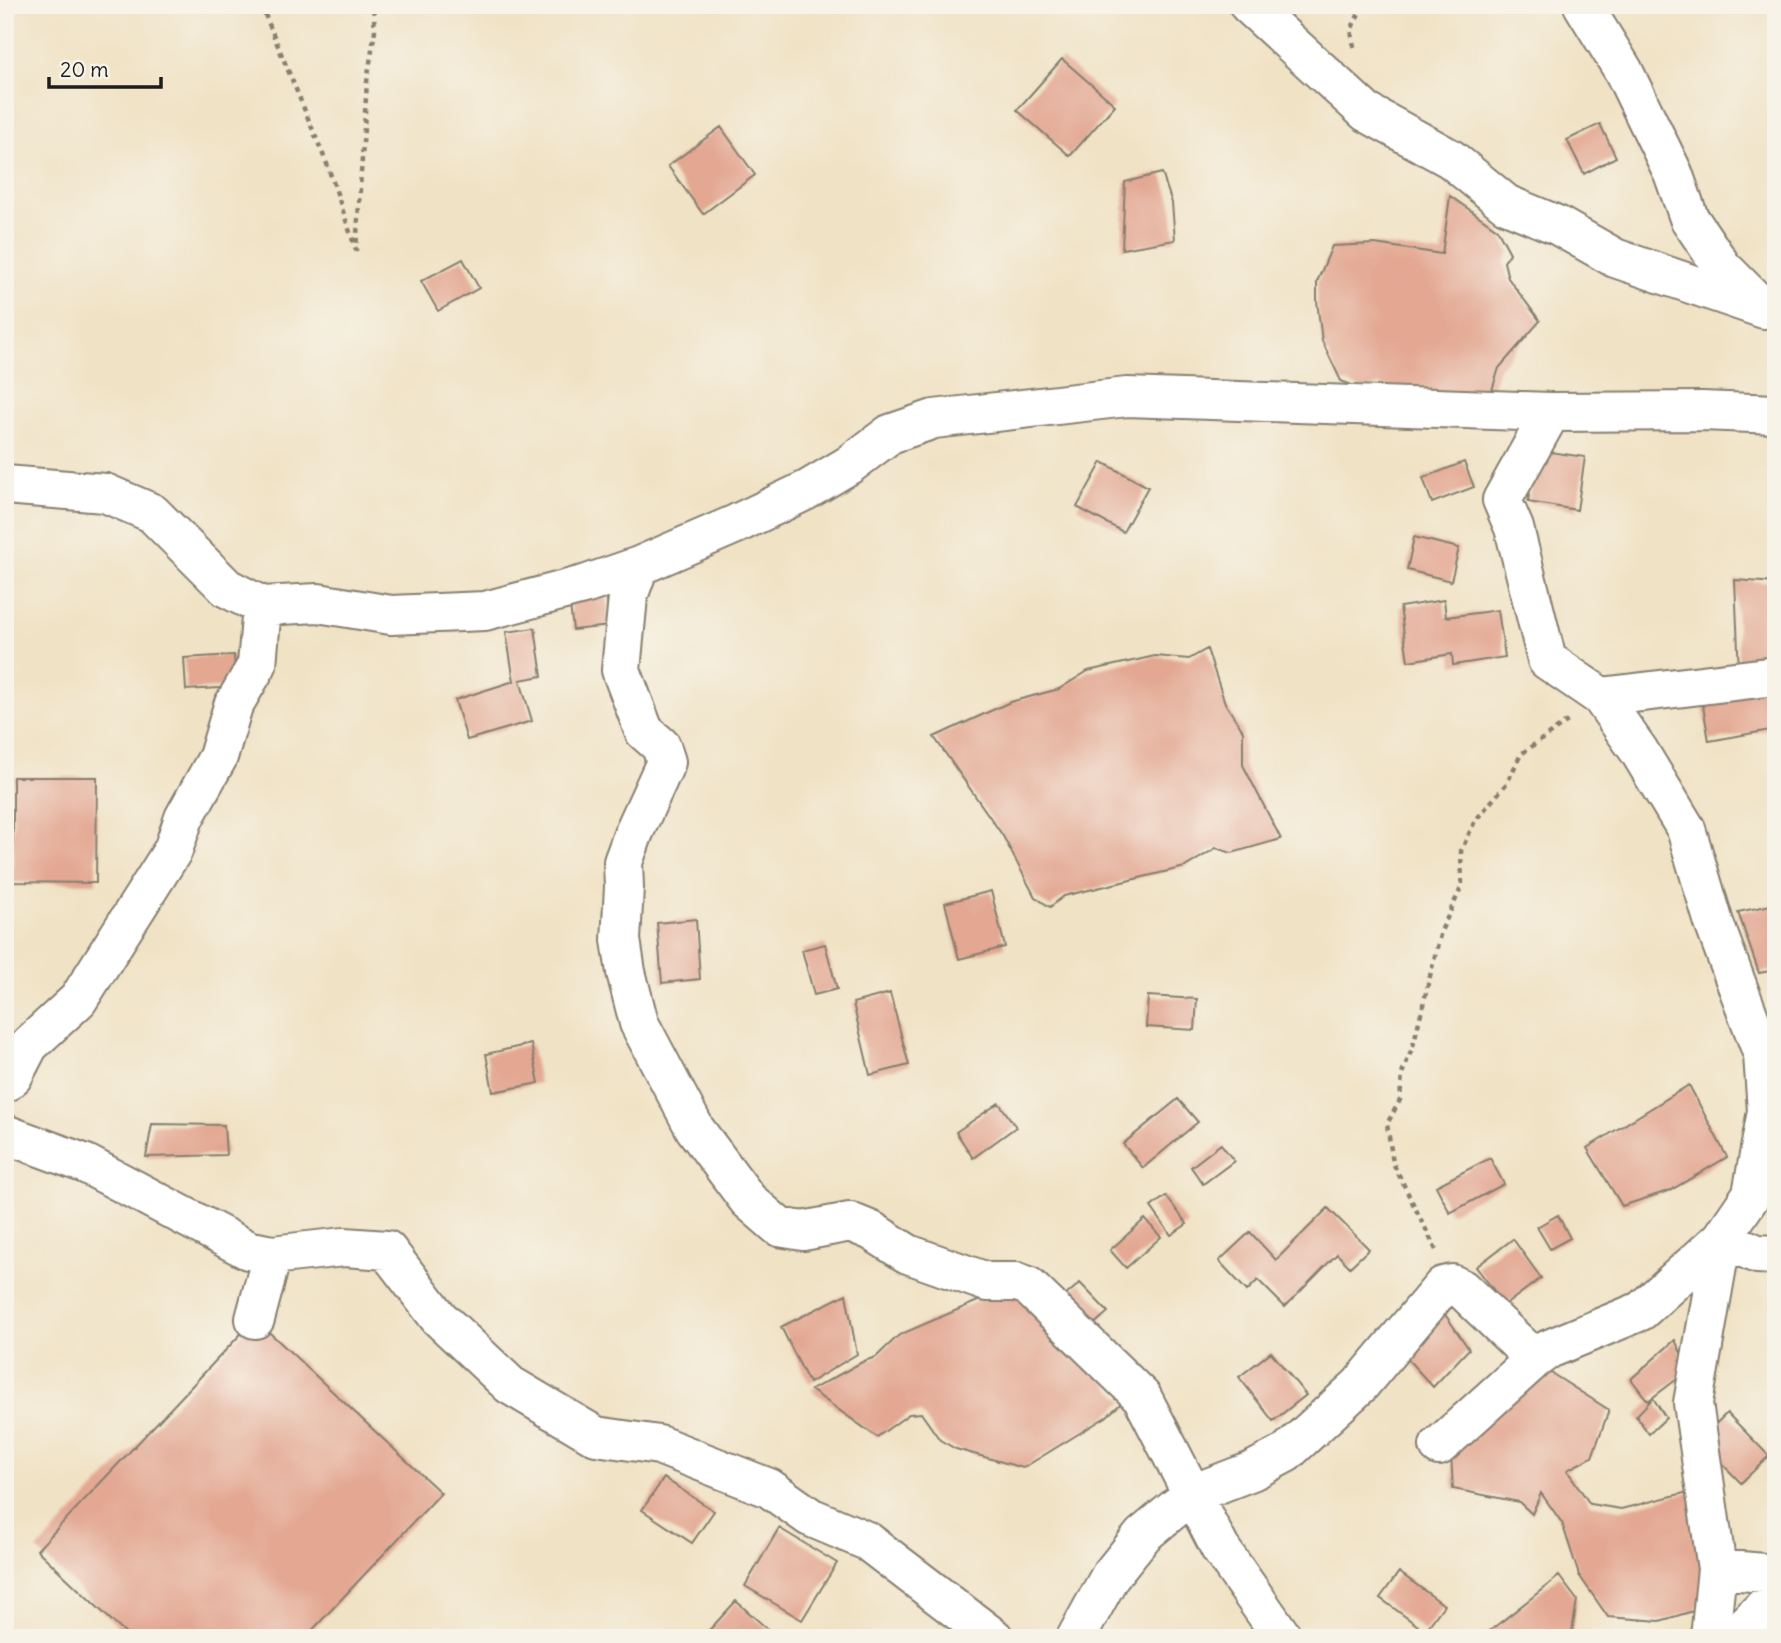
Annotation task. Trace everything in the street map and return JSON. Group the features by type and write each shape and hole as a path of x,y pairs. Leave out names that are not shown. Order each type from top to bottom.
{"street":[{"path":"1249,5 1366,112 1451,159 1506,204 1557,225 1615,258 1770,313"},
{"path":"1583,5 1623,69 1673,173 1689,218 1722,267 1770,313"},
{"path":"5,485 105,493 152,513 227,588 262,607 318,603 391,615 485,611 587,584 639,566 807,490 849,465 890,434 934,419 1127,397 1551,412 1702,411 1776,414"},
{"path":"1439,1446 1535,1359 1549,1349 1642,1311 1722,1238 1752,1194 1767,1111 1763,1055 1714,923 1686,829 1639,751 1601,697 1547,660 1514,528 1502,500 1551,412"},
{"path":"639,566 628,597 621,670 644,731 661,746 666,762 623,862 621,940 639,1023 695,1129 748,1200 779,1227 803,1231 850,1222 872,1231 908,1254 987,1282 1017,1282 1028,1286 1142,1397 1220,1548 1283,1638"},
{"path":"5,1083 13,1076 29,1045 78,1000 173,850 184,818 218,757 233,706 257,665 262,607"},
{"path":"1601,697 1776,676"},
{"path":"5,1134 86,1164 248,1250 272,1255 344,1247 387,1250 439,1318 510,1385 596,1436 659,1445 769,1488 810,1517 867,1541 994,1638"},
{"path":"1722,1238 1757,1254 1776,1255"},
{"path":"1710,1638 1717,1569 1693,1404 1722,1238"},
{"path":"255,1319 272,1255"},
{"path":"1076,1638 1110,1576 1143,1535 1192,1494 1252,1471 1286,1454 1360,1385 1443,1286 1452,1284 1462,1289 1535,1359"},
{"path":"1717,1569 1776,1574"},
{"path":"1732,1638 1776,1595"}],"path":[{"path":"261,5 327,164 356,250 367,82 375,30 373,5"},
{"path":"1452,1284 1393,1163 1387,1124 1400,1100 1402,1074 1413,1046 1441,931 1462,886 1461,851 1475,821 1507,783 1521,754 1601,697"}],"building":[{"path":"1062,59 1115,105 1070,156 1017,110"},
{"path":"1600,124 1616,157 1584,174 1567,140"},
{"path":"721,127 755,175 703,214 668,166"},
{"path":"1162,173 1172,203 1175,240 1122,249 1125,182"},
{"path":"1450,196 1497,229 1510,253 1504,262 1508,278 1540,321 1499,368 1487,406 1430,401 1379,385 1365,390 1341,381 1322,341 1317,301 1317,282 1332,246 1375,244 1442,254"},
{"path":"463,259 479,288 438,311 421,281"},
{"path":"1536,450 1585,457 1577,510 1528,502"},
{"path":"1102,462 1148,487 1123,532 1077,507"},
{"path":"1464,462 1474,487 1432,503 1423,478"},
{"path":"1414,537 1459,548 1451,581 1407,570"},
{"path":"1735,580 1776,583 1776,670 1739,673"},
{"path":"606,593 610,626 573,630 569,597"},
{"path":"1444,600 1446,617 1498,610 1505,657 1453,665 1452,654 1408,661 1400,607"},
{"path":"535,628 542,676 520,680 532,721 467,740 455,700 514,681 506,632"},
{"path":"1207,649 1225,703 1243,731 1243,765 1281,839 1232,853 1216,848 1185,867 1064,896 1050,907 1035,897 1003,836 934,737 1010,702 1059,689 1088,671 1155,656 1189,659"},
{"path":"234,655 236,687 186,690 184,658"},
{"path":"1776,687 1776,729 1709,741 1702,700"},
{"path":"13,777 97,777 96,883 13,882"},
{"path":"991,891 1005,947 959,959 945,903"},
{"path":"1776,904 1776,970 1759,973 1738,912"},
{"path":"696,919 700,979 662,983 657,923"},
{"path":"825,944 837,989 814,995 802,950"},
{"path":"890,993 909,1065 870,1075 853,1003"},
{"path":"1148,996 1197,999 1195,1030 1146,1027"},
{"path":"531,1044 539,1083 493,1092 486,1054"},
{"path":"1689,1085 1727,1157 1671,1190 1622,1206 1587,1148"},
{"path":"1178,1099 1198,1122 1143,1168 1123,1144"},
{"path":"999,1103 1016,1127 973,1158 956,1132"},
{"path":"152,1124 224,1125 226,1155 146,1157"},
{"path":"1221,1144 1234,1161 1203,1184 1191,1167"},
{"path":"1490,1158 1504,1184 1450,1213 1436,1186"},
{"path":"1166,1196 1187,1224 1171,1235 1151,1207"},
{"path":"1328,1208 1369,1249 1350,1267 1337,1254 1285,1307 1258,1280 1247,1291 1219,1261 1250,1232 1276,1260"},
{"path":"1558,1215 1570,1238 1550,1249 1537,1227"},
{"path":"1145,1219 1161,1237 1126,1268 1110,1250"},
{"path":"1513,1239 1541,1278 1505,1305 1476,1267"},
{"path":"1080,1283 1108,1312 1092,1326 1065,1296"},
{"path":"1008,1288 1124,1401 1106,1417 1023,1468 956,1449 940,1440 921,1413 909,1414 877,1437 811,1390 876,1357 899,1335"},
{"path":"846,1294 857,1354 809,1383 781,1327"},
{"path":"1444,1313 1469,1349 1433,1387 1399,1350"},
{"path":"255,1319 441,1493 305,1638 130,1638 37,1550"},
{"path":"1675,1340 1689,1370 1648,1401 1631,1379"},
{"path":"1271,1352 1306,1395 1273,1421 1239,1377"},
{"path":"1551,1373 1609,1410 1592,1457 1567,1470 1590,1504 1621,1509 1700,1489 1707,1599 1693,1611 1660,1621 1608,1617 1579,1575 1562,1523 1541,1493 1532,1514 1519,1502 1453,1489 1451,1454 1533,1375"},
{"path":"1653,1398 1666,1418 1649,1434 1636,1416"},
{"path":"1727,1413 1769,1456 1741,1483 1699,1440"},
{"path":"664,1478 714,1511 692,1543 642,1510"},
{"path":"779,1528 837,1563 802,1620 745,1586"},
{"path":"1399,1572 1444,1605 1425,1631 1380,1598"},
{"path":"1559,1576 1577,1600 1572,1632 1574,1638 1481,1638"},
{"path":"736,1601 772,1633 768,1638 702,1638"}]}
